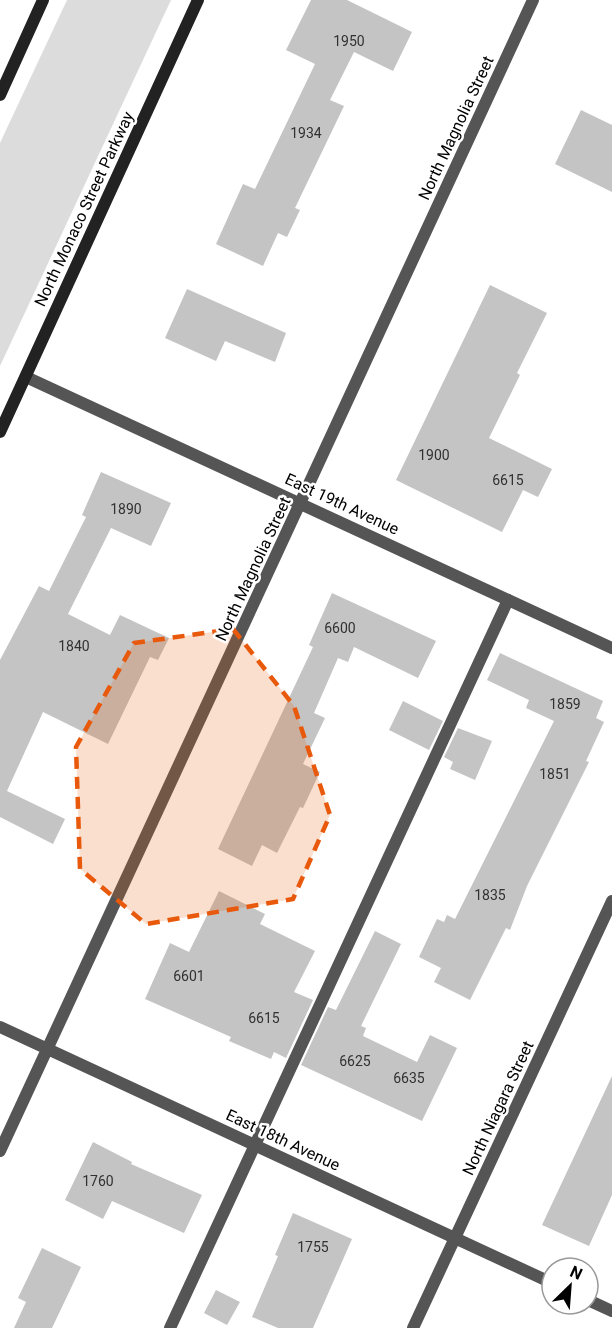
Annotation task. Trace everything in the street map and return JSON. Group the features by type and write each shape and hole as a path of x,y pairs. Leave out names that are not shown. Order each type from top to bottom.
{"main road":[{"path":"0,95 43,0"},
{"name":"North Monaco Street Parkway","path":"0,432 198,0"}],"street":[{"name":"North Magnolia Street","path":"0,1151 302,504 533,0"},
{"name":"East 19th Avenue","path":"26,376 612,648"},
{"path":"170,1328 508,600"},
{"name":"North Niagara Street","path":"413,1328 612,901"},
{"name":"East 18th Avenue","path":"0,1027 540,1277"}],"highlighted area":[{"path":"233,629 294,706 330,815 293,899 146,924 80,869 76,747 134,643"}],"shaded area":[{"path":"67,0 171,0 0,366 0,143"}],"building":[{"path":"311,0 347,0 412,32 393,71 354,52 330,100 344,106 295,208 300,210 287,237 278,233 263,266 216,244 243,184 255,189 315,64 286,50"},
{"path":"581,110 612,125 612,192 555,164"},
{"path":"490,285 547,313 517,373 520,375 489,438 552,469 538,497 523,490 502,532 396,480"},
{"path":"187,289 286,333 275,362 225,341 216,361 165,338"},
{"path":"101,472 171,503 151,546 111,528 68,614 110,635 120,615 169,638 158,660 150,657 108,744 43,712 7,791 65,819 53,844 0,817 0,660 39,586 49,591 86,517 82,515"},
{"path":"332,593 436,641 418,678 354,647 348,662 338,658 314,713 325,718 303,764 320,772 303,808 300,807 277,853 262,845 252,866 218,849 313,647 309,645"},
{"path":"500,653 603,701 596,718 604,722 586,761 589,762 527,886 510,930 506,928 470,1000 434,982 441,968 419,957 437,919 444,922 447,915 455,919 554,721 526,708 529,700 487,680"},
{"path":"403,701 443,721 429,750 389,730"},
{"path":"458,728 492,741 475,780 450,769 453,762 444,757"},
{"path":"219,891 265,914 260,924 315,951 294,992 313,1000 286,1058 274,1052 271,1059 229,1041 231,1037 145,999 170,943 189,952"},
{"path":"375,931 401,944 361,1026 366,1028 363,1036 417,1062 430,1035 457,1048 422,1121 301,1065 328,1007 336,1010"},
{"path":"612,1076 612,1195 589,1246 542,1225"},
{"path":"93,1142 132,1162 131,1164 202,1195 184,1233 112,1201 103,1219 65,1200"},
{"path":"293,1213 352,1239 313,1328 278,1328 252,1317 278,1256 275,1255"},
{"path":"42,1248 81,1267 52,1328 14,1328 26,1302 18,1298"},
{"path":"216,1290 240,1302 227,1325 204,1313"}]}
